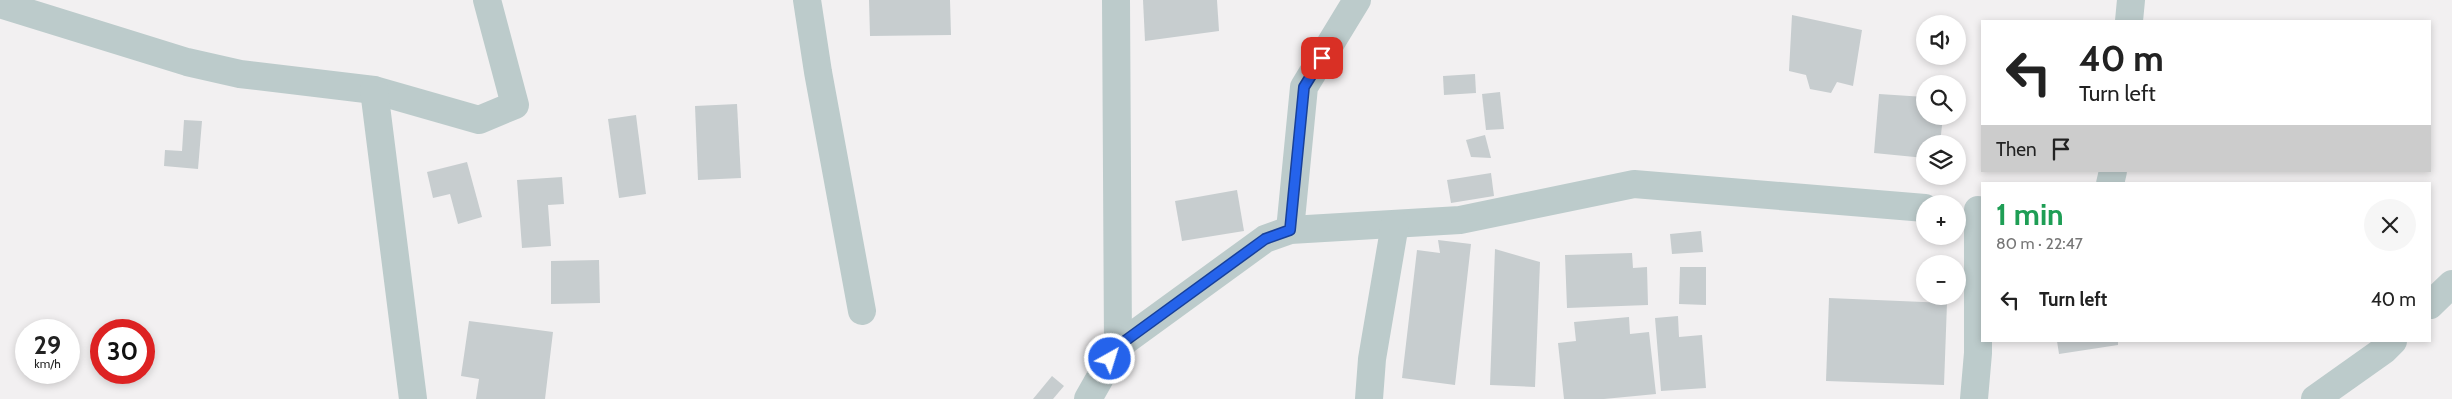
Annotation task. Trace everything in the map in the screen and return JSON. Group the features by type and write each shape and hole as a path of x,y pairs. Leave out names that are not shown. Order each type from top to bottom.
{"street":[{"path":"0,4 187,62 222,70 374,90 478,120 515,105 487,0"},
{"path":"807,0 818,72 862,311"},
{"path":"1116,0 1118,346"},
{"path":"1290,230 1304,87 1357,0"},
{"path":"2129,20 2131,0"},
{"path":"374,90 413,399"},
{"path":"1088,399 1118,346 1265,239 1290,230 1460,220 1634,184 1916,207"},
{"path":"1973,210 1978,353 1974,399"},
{"path":"1369,399 1372,359 1395,224"},
{"path":"2431,304 2452,284"},
{"path":"2315,399 2384,350 2392,342"}],"building":[{"path":"869,0 950,0 951,35 870,36"},
{"path":"1143,0 1217,0 1219,31 1145,41"},
{"path":"1792,15 1862,30 1853,86 1837,82 1831,93 1810,89 1806,75 1789,71"},
{"path":"1475,74 1476,93 1444,95 1443,76"},
{"path":"1500,92 1504,129 1486,130 1482,94"},
{"path":"1879,94 1916,96 1916,125 1942,125 1941,135 1916,135 1916,157 1874,153"},
{"path":"737,104 741,178 698,180 695,106"},
{"path":"636,115 646,194 619,198 608,119"},
{"path":"184,120 202,121 198,169 164,166 165,150 182,151"},
{"path":"1485,135 1491,158 1471,157 1466,140"},
{"path":"467,162 482,217 458,224 450,194 433,198 427,172"},
{"path":"1491,173 1494,196 1451,203 1447,180"},
{"path":"562,177 564,204 548,205 551,246 522,248 517,180"},
{"path":"1237,190 1244,231 1182,241 1175,201"},
{"path":"1701,231 1703,252 1672,254 1670,234"},
{"path":"1438,240 1471,244 1455,385 1402,378 1417,250 1440,253"},
{"path":"1495,249 1540,262 1535,387 1490,385"},
{"path":"1632,253 1633,268 1647,267 1648,305 1567,308 1565,255"},
{"path":"599,260 600,303 551,304 551,261"},
{"path":"1680,267 1706,267 1706,305 1679,304"},
{"path":"1829,298 1916,302 1916,305 1947,305 1944,385 1826,381"},
{"path":"1678,316 1679,337 1702,335 1706,388 1661,391 1655,318"},
{"path":"1629,317 1630,334 1649,332 1656,394 1604,399 1564,399 1558,343 1576,341 1574,322"},
{"path":"469,321 553,332 545,399 476,399 479,379 461,376"},
{"path":"2057,342 2118,342 2118,345 2059,354"},
{"path":"1052,376 1064,386 1053,399 1033,399"}],"route":[{"path":"1110,359 1118,346 1265,239 1290,230 1304,87 1322,58"}]}
